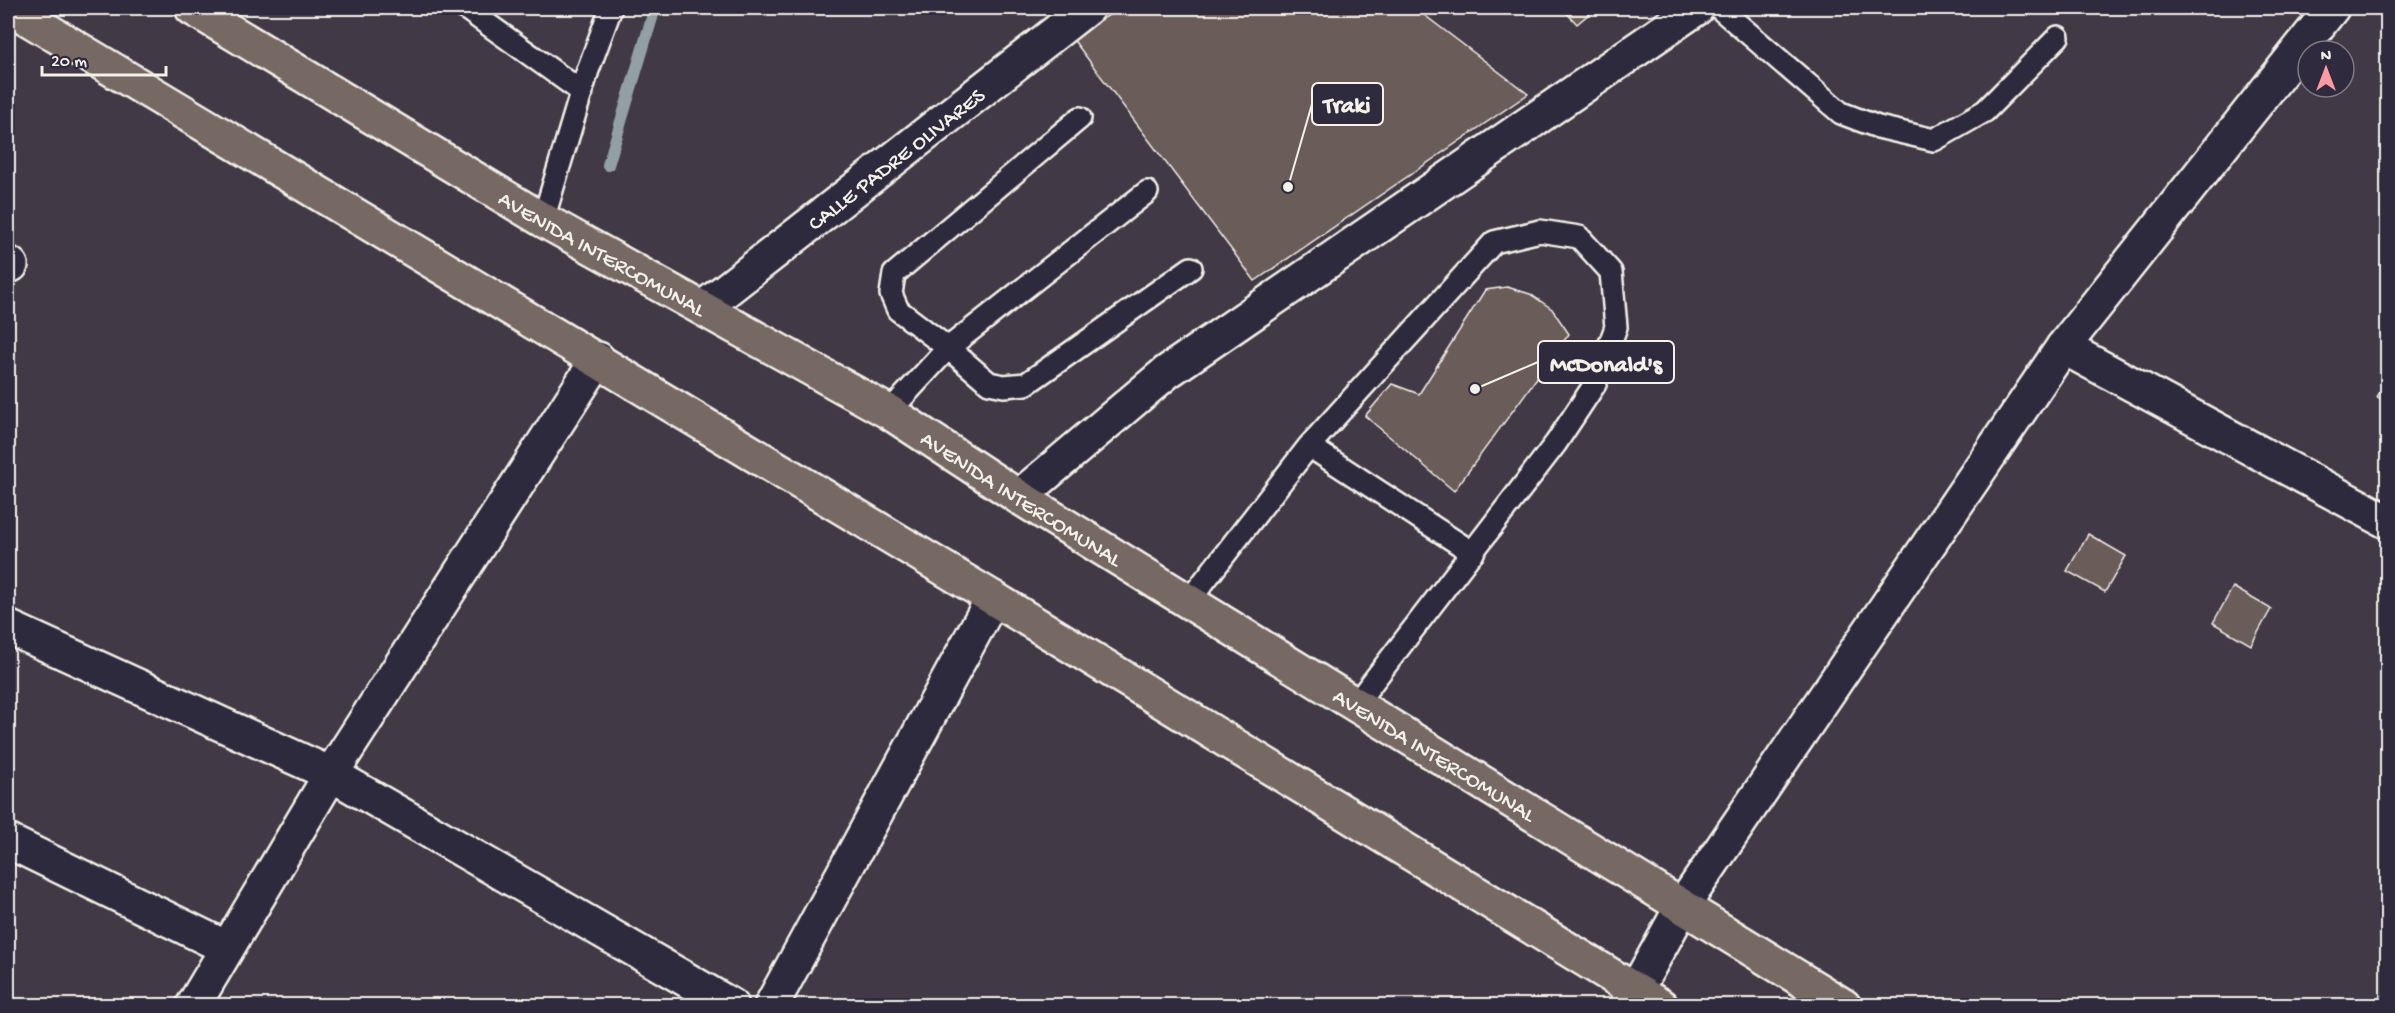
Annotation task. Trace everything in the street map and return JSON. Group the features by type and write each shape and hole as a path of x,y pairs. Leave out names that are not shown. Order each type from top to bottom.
{"main road":[{"path":"10,8 993,598 1642,1000"},
{"name":"AVENIDA INTERCOMUNAL","path":"192,8 543,220 890,412 1019,497 1844,1005"}],"street":[{"name":"CALLE PADRE OLIVARES","path":"703,308 1087,8"},
{"path":"1019,497 1167,372 1696,8"},
{"path":"1642,1000 1682,907 2063,347 2332,8"},
{"path":"2063,347 2388,522"},
{"path":"193,1005 331,774 598,359"},
{"path":"771,1005 993,598"},
{"path":"8,627 331,774 732,1005"},
{"path":"8,841 227,948"}],"lane":[{"path":"465,8 582,92"},
{"path":"543,220 610,8"},
{"path":"1719,8 1841,113 1878,127 1934,140 1985,111 2058,37"},
{"path":"1080,118 894,274 891,294 898,310 989,383 1004,386 1026,384 1191,268"},
{"path":"890,412 948,348 1147,192"},
{"path":"1188,602 1309,446 1494,242 1540,231 1579,237 1611,272 1616,327 1595,384 1556,443 1355,705"},
{"path":"1309,446 1473,554"}],"building":[{"path":"1120,8 1415,8 1528,94 1255,281 1072,38"},
{"path":"1562,8 1596,8 1577,24"},
{"path":"1507,287 1530,294 1552,309 1569,334 1454,491 1365,416 1392,384 1419,394 1485,290"},
{"path":"2388,379 2388,402 2377,397"},
{"path":"2088,534 2126,556 2105,592 2067,571"},
{"path":"2233,587 2271,609 2251,645 2213,623"}],"waterway":[{"path":"608,165 655,8"}],"place":[{"name":"Traki","path":"1288,187"},
{"name":"McDonald's","path":"1475,389"}]}
